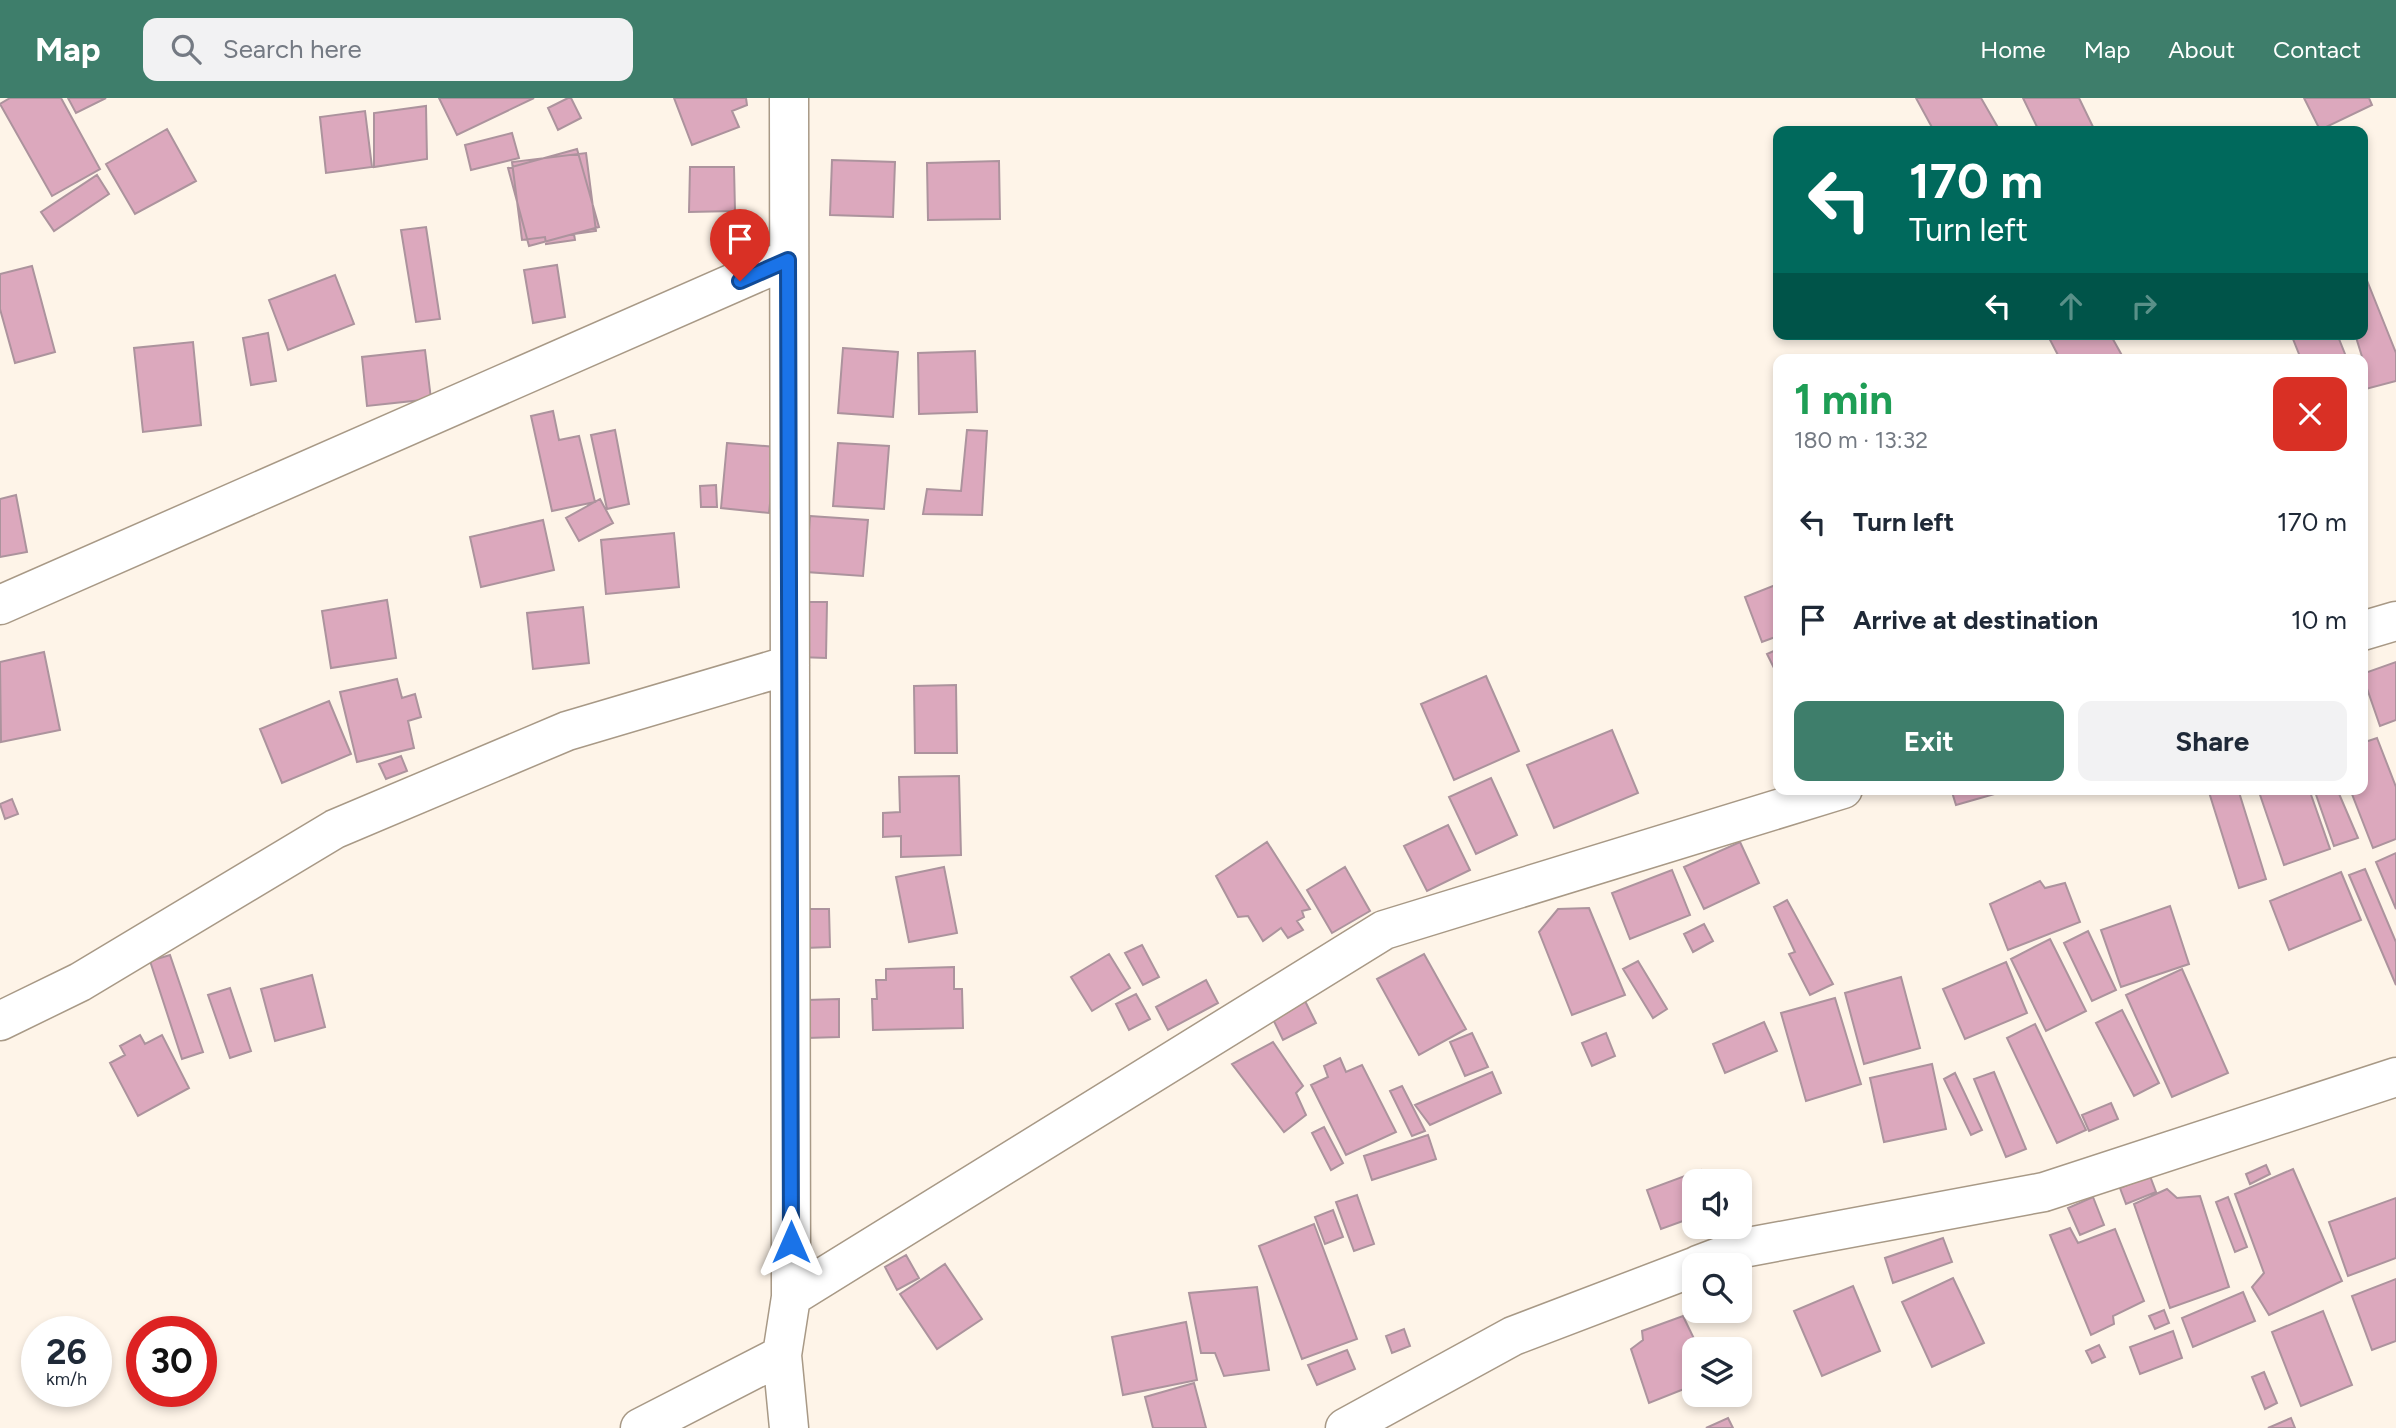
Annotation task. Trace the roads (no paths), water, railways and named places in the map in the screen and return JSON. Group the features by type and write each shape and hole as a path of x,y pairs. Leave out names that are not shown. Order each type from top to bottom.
{"street":[{"path":"789,98 791,1297 782,1355 789,1428"},
{"path":"0,605 788,260"},
{"path":"2368,629 2396,621"},
{"path":"0,1021 80,982 335,828 567,730 790,665"},
{"path":"791,1297 1384,930 1823,795"},
{"path":"1730,1253 1743,1248 2044,1192 2396,1077"},
{"path":"1345,1428 1513,1336 1682,1271"},
{"path":"640,1428 782,1355"}]}
